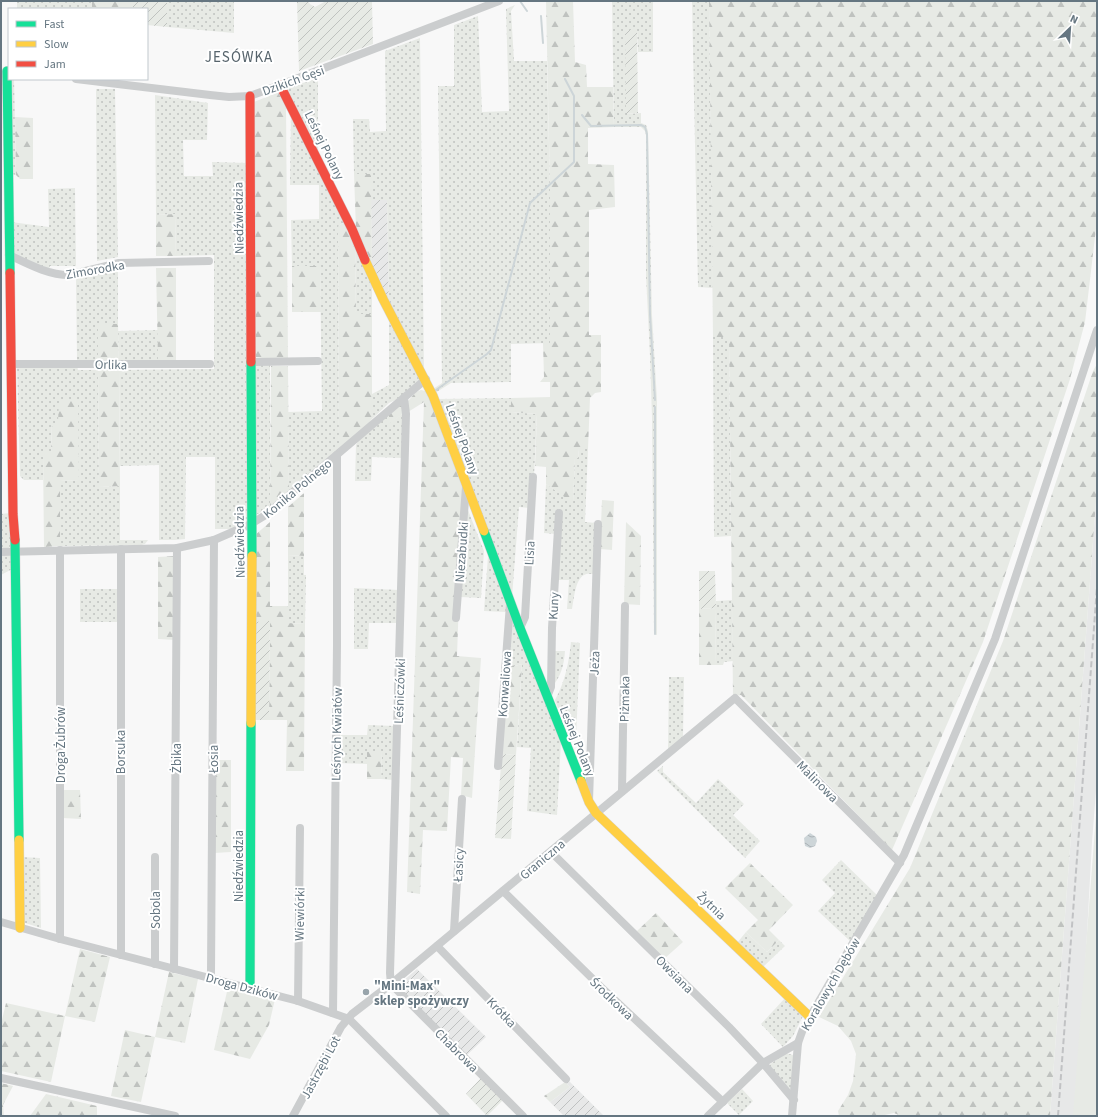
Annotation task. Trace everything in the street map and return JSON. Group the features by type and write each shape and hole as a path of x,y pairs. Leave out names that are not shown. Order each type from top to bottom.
{"street":[{"name":"Dzikich Gęsi","path":"84,80 210,96 250,96 499,1"},
{"path":"6,71 12,364 13,514 16,552 20,928"},
{"name":"Leśnej Polany","path":"280,85 352,229 359,248 395,324 426,379 547,697 589,802 596,813"},
{"name":"Niedźwiedzia","path":"250,96 252,524 250,989"},
{"name":"Zimorodka","path":"9,255 50,273 61,275 69,275 119,263 208,261"},
{"name":"Koralowych Dębów","path":"792,1116 798,1043 803,1029 809,1016 900,863 994,639 1097,330"},
{"path":"251,362 318,361"},
{"name":"Orlika","path":"12,364 210,364"},
{"name":"Konika Polnego","path":"1,552 178,548 214,540 252,524 267,514 426,379"},
{"name":"Leśniczówki","path":"391,984 390,973 406,414 404,398"},
{"name":"Leśnych Kwiatów","path":"333,1013 337,645 337,455"},
{"name":"Lisia","path":"520,628 526,617 533,477"},
{"name":"Niezabudki","path":"456,618 466,486"},
{"name":"Kuny","path":"547,697 550,687 559,513"},
{"name":"Jeża","path":"589,802 598,524"},
{"name":"Łosia","path":"209,978 211,973 212,908 214,540"},
{"name":"Żbika","path":"174,968 178,548"},
{"name":"Borsuka","path":"121,549 121,955"},
{"name":"Droga Żubrów","path":"60,550 60,939"},
{"name":"Konwaliowa","path":"498,766 509,611 511,602"},
{"name":"Piżmaka","path":"622,791 625,606"},
{"name":"Malinowa","path":"735,698 900,863"},
{"name":"Graniczna","path":"349,1019 352,1014 391,984 551,852 622,791 735,698"},
{"name":"Łasicy","path":"454,932 462,799"},
{"name":"Żytnia","path":"596,813 809,1016"},
{"name":"Wiewiórki","path":"298,1001 300,828"},
{"name":"Owsiana","path":"551,852 729,1028 763,1063 794,1100"},
{"name":"Sobola","path":"155,857 155,964"},
{"name":"Środkowa","path":"503,891 602,988 723,1102"},
{"name":"Droga Dzików","path":"1,922 60,939 298,1001 349,1019 446,1116"},
{"name":"Krótka","path":"437,946 566,1079"},
{"name":"Chabrowa","path":"391,984 523,1116"},
{"name":"Jastrzębi Lot","path":"293,1116 341,1027 349,1019"},
{"path":"708,1116 763,1063 798,1043"},
{"path":"1,1078 175,1116"}],"shaded area":[{"path":"371,200 387,200 389,304 372,267"},
{"path":"1097,488 1097,778 1092,842 1077,1116 1050,1116"},
{"path":"417,969 486,1037 466,1056 396,987"},
{"path":"568,1080 604,1116 564,1116 550,1102 570,1087 565,1082"}],"green space":[{"path":"17,1 92,1 92,8 17,8"},
{"path":"92,1 133,1 133,8 92,8"},
{"path":"133,1 167,1 167,27 148,25 148,8 133,8"},
{"path":"167,1 234,1 234,33 167,27"},
{"path":"297,1 308,1 315,7 326,1 372,1 373,44 299,71"},
{"path":"546,1 573,1 575,62 586,65 587,87 613,87 614,127 588,128 588,164 614,165 615,207 589,210 589,335 601,335 601,392 595,393 590,398 588,449 579,449 578,458 575,458 573,503 546,484 546,467 535,466 537,414 511,412 511,398 550,397 550,382 540,382 544,377 543,343 550,343 550,187"},
{"path":"612,1 653,1 653,52 638,52 637,30 627,114 641,113 641,123 646,125 648,131 652,315 657,400 657,635 654,634 652,418 646,275 646,135 645,131 641,127 614,127"},
{"path":"692,1 709,1 713,288 698,287"},
{"path":"709,1 1097,1 1097,220 1085,322 1070,379 983,642 892,850 741,695 733,696 729,337 713,337"},
{"path":"515,5 511,11 514,61 547,61 550,187 550,343 511,344 511,382 451,383 435,393 433,389 442,383 438,86 454,86 454,25 478,16 482,112 509,111 506,9"},
{"path":"625,30 637,30 638,113 626,114"},
{"path":"420,38 424,372 389,304 387,200 371,200 371,174 354,174 353,119 369,119 370,132 386,131 385,51"},
{"path":"318,78 318,154 285,89"},
{"path":"10,80 14,80 16,175 11,174"},
{"path":"96,89 115,89 118,257 97,261"},
{"path":"281,91 286,105 288,358 269,359 255,357 254,102"},
{"path":"155,95 208,103 207,140 183,140 184,176 213,176 212,162 248,163 250,521 232,529 215,529 215,457 186,457 185,539 175,540 159,540 159,465 120,466 119,370 214,369 214,255 176,256 175,214 156,215"},
{"path":"291,114 345,222 338,226 339,449 289,492 288,412 322,411 320,266 292,266 291,220 319,219 319,185 290,185"},
{"path":"15,117 33,118 33,179 20,179 16,175"},
{"path":"354,174 371,174 372,267 356,230"},
{"path":"75,188 76,266 50,266 49,269 13,254 11,222 49,227 48,189"},
{"path":"175,214 176,256 156,256 156,215"},
{"path":"345,222 355,243 356,314 372,314 372,419 362,432 339,449 338,226"},
{"path":"355,243 372,282 372,314 356,314"},
{"path":"292,266 320,266 321,312 292,312"},
{"path":"118,268 118,324 98,324 98,360 77,360 76,278"},
{"path":"156,268 176,268 176,360 158,360"},
{"path":"389,322 420,376 419,381 400,398 389,403 372,419 372,394 389,385"},
{"path":"98,324 118,324 119,361 98,360"},
{"path":"158,330 158,360 119,361 118,331"},
{"path":"729,336 731,536 714,537 713,337"},
{"path":"270,364 270,507 254,516 255,365"},
{"path":"1097,364 1097,488 1050,1116 901,1116 894,1113 880,1116 839,1116 838,1111 848,1095 853,1081 856,1054 851,1041 838,1026 819,1017 910,868 1003,641 1093,371"},
{"path":"77,366 78,370 98,370 99,487 120,486 120,540 148,540 145,544 60,546 60,481 79,480 58,423 52,423 51,453 43,453 43,480 24,480 20,476 17,367"},
{"path":"271,366 288,366 289,492 270,507"},
{"path":"98,370 119,370 120,486 99,487"},
{"path":"421,390 429,392 463,487 457,656 481,658 472,798 461,795 463,758 451,757 447,831 423,830 420,894 407,892 424,402 408,412 408,401 416,392"},
{"path":"511,398 511,412 537,414 534,476 530,508 519,507 512,597 437,399"},
{"path":"59,399 78,399 79,480 60,481 60,546 44,547 43,453 51,453 52,423 58,423"},
{"path":"401,405 404,413 389,424 389,414"},
{"path":"404,413 403,458 372,457 371,481 355,481 356,445 358,441 389,414 389,423"},
{"path":"579,449 588,449 585,522 596,523 594,574 586,574 581,577 575,590 572,609 567,609 569,580 556,580 556,534 544,533 546,484 573,502 575,458 578,458"},
{"path":"304,493 304,556 288,555 288,507"},
{"path":"602,500 614,501 612,550 600,549"},
{"path":"466,505 484,551 481,598 461,597"},
{"path":"10,513 12,544 9,548 1,549 1,514"},
{"path":"270,522 270,606 288,606 288,623 305,624 304,771 286,771 287,720 269,720 270,622 254,622 254,536"},
{"path":"626,522 641,536 640,605 624,604"},
{"path":"1,555 11,556 14,568 1,575"},
{"path":"288,555 304,556 304,575 306,575 305,624 288,623"},
{"path":"176,556 175,640 158,639 158,557"},
{"path":"488,556 507,597 506,612 484,611"},
{"path":"699,571 715,571 716,608 699,609"},
{"path":"354,588 399,590 398,623 369,623 368,649 354,649"},
{"path":"80,589 119,589 119,622 80,622"},
{"path":"732,600 733,661 724,662 723,665 715,665 716,601"},
{"path":"716,608 715,665 699,665 699,609"},
{"path":"512,614 561,741 557,815 527,811 531,748 517,747 522,664 515,666 508,665"},
{"path":"270,621 269,720 254,720 254,622"},
{"path":"571,642 580,643 576,739 569,738 555,700 566,672"},
{"path":"552,651 565,651 562,670 552,687"},
{"path":"522,664 516,755 502,754 508,665 515,666"},
{"path":"669,677 684,677 683,738 668,751"},
{"path":"368,725 395,726 393,780 381,779 382,752 367,752 367,764 338,763 338,735 367,735"},
{"path":"367,752 382,752 381,779 367,779"},
{"path":"502,754 516,755 511,839 495,838"},
{"path":"215,760 231,760 231,852 214,853"},
{"path":"663,766 663,772 696,803 718,779 744,804 733,815 760,841 745,858 657,771"},
{"path":"62,790 80,790 81,819 63,818"},
{"path":"1097,802 1097,1116 1073,1116"},
{"path":"21,857 40,858 41,928 22,922"},
{"path":"841,860 878,896 850,941 818,911 835,893 822,880"},
{"path":"750,863 793,905 769,930 779,940 767,952 746,932 758,920 725,888"},
{"path":"656,913 683,942 664,959 637,931"},
{"path":"746,932 767,952 779,940 785,946 763,967 737,943"},
{"path":"80,949 110,957 95,1022 65,1016"},
{"path":"169,972 198,979 185,1043 155,1037"},
{"path":"228,987 275,999 269,1025 250,1059 214,1050"},
{"path":"786,997 804,1014 793,1036 783,1047 761,1024"},
{"path":"6,1003 65,1016 51,1082 1,1071 1,1024"},
{"path":"125,1030 155,1037 141,1102 111,1096"},
{"path":"786,1053 793,1055 795,1058 790,1089 769,1065"},
{"path":"482,1077 504,1099 487,1116 466,1094"},
{"path":"565,1082 570,1087 550,1102 544,1096"},
{"path":"1,1083 13,1086 3,1105 4,1116 1,1116"},
{"path":"742,1089 753,1101 739,1115 727,1103"},
{"path":"46,1094 97,1106 97,1116 30,1116"}],"water":[{"path":"810,833 816,837 817,841 815,846 810,848 805,846 804,838"}],"waterway":[{"path":"520,1 527,11"},
{"path":"541,16 543,43"},
{"path":"436,390 491,350 530,203 574,162 574,96 565,79"},
{"path":"582,115 591,126 641,125 645,127 647,134 650,314 655,400"},
{"path":"655,407 655,634"}],"railway":[{"path":"1058,1116 1097,587"}],"traffic: fast":[{"path":"7,71 10,273"},
{"path":"251,362 252,556"},
{"path":"484,531 520,628 581,781"},
{"path":"15,540 19,840"},
{"path":"250,989 251,723"}],"traffic: slow":[{"path":"365,260 383,299 433,396 484,531"},
{"path":"251,723 252,556"},
{"path":"581,781 589,802 596,813 809,1016"},
{"path":"19,840 20,928"}],"traffic: jam":[{"path":"280,85 352,229 365,260"},
{"path":"250,96 251,362"},
{"path":"10,273 13,514 15,540"}],"place":[{"name":"\"Mini-Max\" sklep spożywczy","path":"366,992"}],"district":[{"name":"JESÓWKA","path":"239,57"}]}
